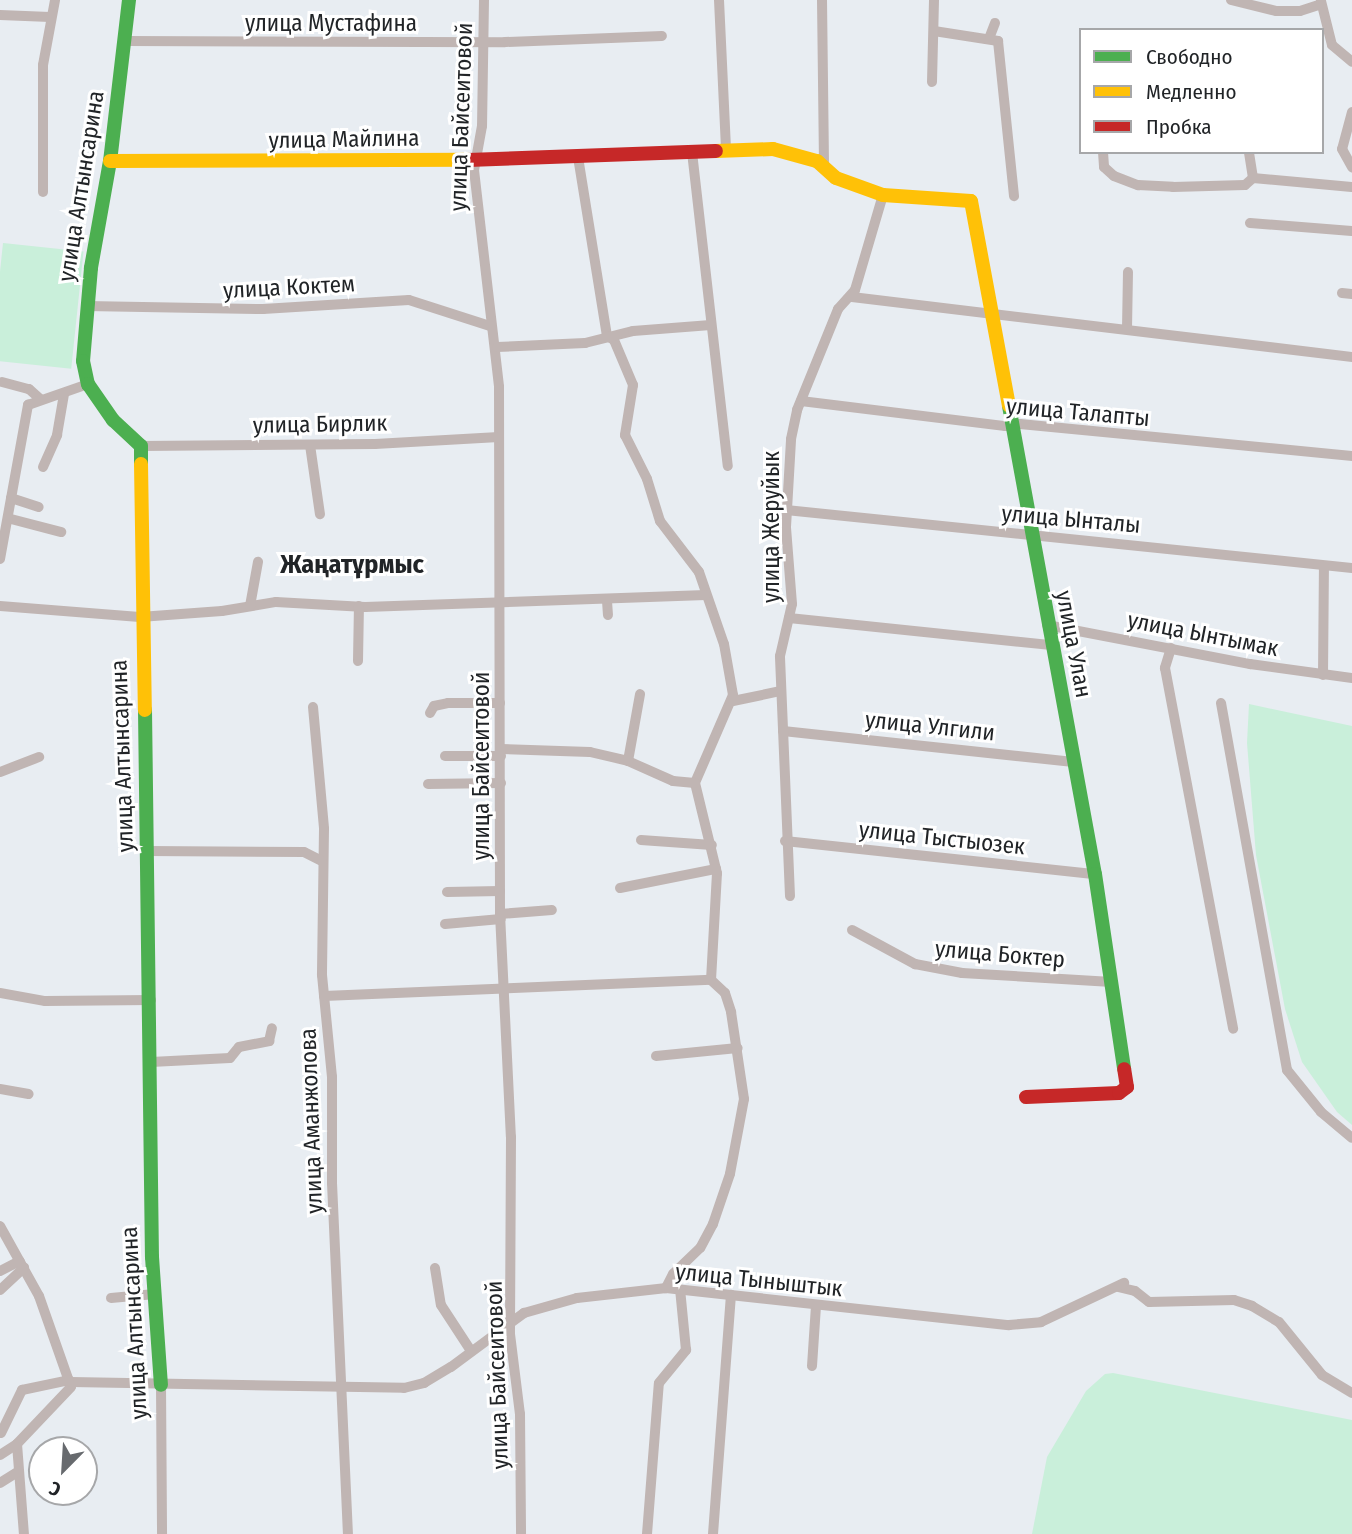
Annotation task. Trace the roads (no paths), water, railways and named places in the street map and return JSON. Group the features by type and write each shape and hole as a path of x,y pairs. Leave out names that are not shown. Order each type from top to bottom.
{"street":[{"path":"43,192 43,65 55,0"},
{"name":"улица Алтынсарина","path":"129,0 110,161 86,306 83,360 88,384 113,420 141,446 140,617 151,1000 155,1294 161,1385 162,1534"},
{"name":"улица Байсеитовой","path":"484,0 482,126 476,159 477,220 489,326 497,347 501,603 500,917 506,989 511,1320 520,1414 521,1534"},
{"path":"719,0 726,151"},
{"path":"821,0 824,164"},
{"path":"932,82 933,0"},
{"path":"1234,0 1276,11 1309,9 1321,2 1329,38 1336,51 1352,62"},
{"path":"0,15 50,17"},
{"path":"990,36 995,23"},
{"path":"934,31 990,36 998,41 1014,195"},
{"name":"улица Мустафина","path":"126,41 482,41 662,36"},
{"path":"1324,45 1329,38"},
{"path":"1352,112 1342,149 1352,167"},
{"name":"улица Майлина","path":"110,161 476,159 773,149 824,164 826,172 836,178 883,195 971,201"},
{"path":"692,152 728,466"},
{"path":"1103,154 1107,171 1138,185 1245,184 1252,178 1352,187"},
{"path":"1250,154 1252,178"},
{"path":"578,157 607,336"},
{"name":"улица Жеруйык","path":"790,897 785,841 780,656 792,591 786,510 791,439 801,401 838,309 852,298 883,195"},
{"name":"улица Улан","path":"971,201 1095,874 1127,1087 1119,1093 1026,1097"},
{"path":"1250,223 1352,231"},
{"path":"1127,329 1128,272"},
{"path":"852,298 1352,357"},
{"name":"улица Коктем","path":"86,306 263,309 409,300 489,326"},
{"path":"497,347 585,342 607,336 712,325"},
{"path":"607,336 614,340 633,385 625,435 647,479 660,521 699,572 724,644 733,701 700,763 695,783 716,869 718,900 711,980"},
{"path":"2,382 29,389 40,399"},
{"path":"0,559 11,519 11,498 26,410 32,400 64,394 88,384"},
{"path":"43,467 57,435 64,394"},
{"name":"улица Талапты","path":"801,401 1352,456"},
{"name":"улица Бирлик","path":"141,446 310,445 499,437"},
{"path":"310,445 320,514"},
{"path":"11,498 39,507"},
{"name":"улица Ынталы","path":"786,510 1352,568"},
{"path":"11,519 61,532"},
{"path":"250,606 258,562"},
{"path":"1323,675 1325,566"},
{"path":"0,606 140,617 231,604 250,606 276,602 359,606 607,601 706,595"},
{"path":"607,601 608,615"},
{"path":"358,661 359,606"},
{"path":"789,618 1052,645"},
{"name":"улица Ынтымак","path":"1047,625 1352,678"},
{"path":"1171,648 1164,668 1233,1029"},
{"path":"733,701 782,691"},
{"path":"628,761 640,694"},
{"path":"430,713 434,706 448,703 500,703"},
{"path":"1220,703 1287,1070 1321,1112 1352,1138"},
{"name":"улица Аманжолова","path":"313,707 322,861 324,996 332,1077 332,1183 348,1534"},
{"name":"улица Улгили","path":"783,731 1073,762"},
{"path":"445,755 565,749 628,761 673,781 695,783"},
{"path":"0,772 39,757"},
{"path":"428,783 501,783"},
{"path":"641,840 712,845"},
{"name":"улица Тыстыозек","path":"785,841 1095,874"},
{"path":"147,850 304,852 322,861"},
{"path":"620,888 716,869"},
{"path":"447,892 500,891"},
{"path":"445,924 552,910"},
{"name":"улица Боктер","path":"852,930 915,964 962,973 1112,982"},
{"path":"324,996 711,980 725,993 738,1048 744,1100 724,1192 700,1248 666,1288"},
{"path":"0,993 45,1001 151,1000"},
{"path":"151,1062 230,1058 239,1047 269,1041 272,1028"},
{"path":"656,1056 738,1048"},
{"path":"0,1089 29,1094"},
{"path":"0,1226 39,1296 70,1381 52,1411 17,1444 0,1455"},
{"path":"0,1271 22,1264"},
{"path":"0,1290 22,1264"},
{"path":"435,1268 441,1305 471,1351"},
{"name":"улица Тыныштык","path":"1,1433 22,1390 70,1381 404,1388 424,1383 511,1320 578,1298 666,1288 1009,1325 1041,1322 1121,1285 1135,1291 1149,1302 1234,1300 1252,1306 1279,1322 1322,1375 1352,1393"},
{"path":"647,1534 659,1383 685,1350 680,1289"},
{"path":"111,1298 155,1294"},
{"path":"712,1534 731,1295"},
{"path":"812,1366 816,1305"},
{"path":"17,1444 24,1534"},
{"path":"0,1483 19,1471"}],"district":[{"name":"Жаңатұрмыс","path":"352,565"}]}
